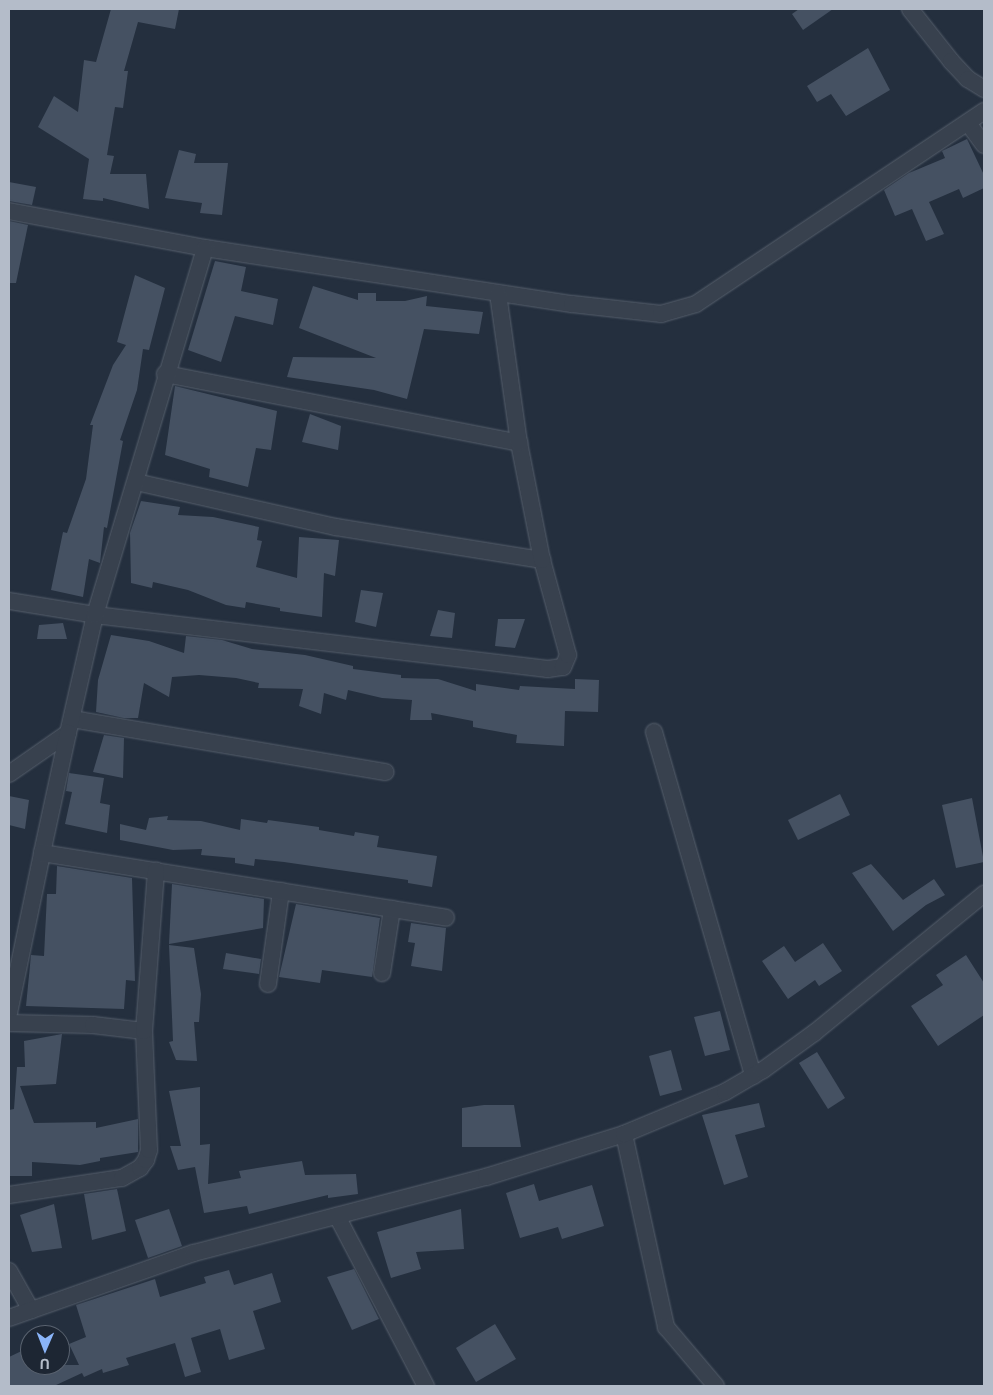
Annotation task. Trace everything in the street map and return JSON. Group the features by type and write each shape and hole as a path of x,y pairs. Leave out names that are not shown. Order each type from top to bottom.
{"street":[{"path":"910,9 951,61 968,79 984,89"},
{"path":"9,211 205,248 498,293 640,313 661,314 681,311 723,286 898,165 968,123 984,111"},
{"path":"968,123 984,145"},
{"path":"9,1013 42,853 95,615 136,482 165,374 205,248"},
{"path":"9,601 95,615 548,669 563,667 568,655 542,560 519,443 498,293"},
{"path":"165,374 519,443"},
{"path":"136,482 336,527 542,560"},
{"path":"9,774 70,726 386,772"},
{"path":"654,732 753,1076"},
{"path":"42,853 446,918"},
{"path":"9,1195 122,1178 140,1168 149,1150 144,1031 156,870"},
{"path":"268,984 281,891"},
{"path":"9,1318 194,1253 486,1177 624,1134 725,1092 753,1076 814,1032 984,894"},
{"path":"382,973 392,909"},
{"path":"9,1023 94,1025 144,1031"},
{"path":"624,1134 666,1327 716,1386"},
{"path":"337,1216 426,1386"},
{"path":"9,1271 31,1310"}],"building":[{"path":"111,9 179,9 175,29 138,22 124,71 128,71 123,108 115,107 107,155 114,156 110,174 146,174 149,209 103,198 103,201 83,199 89,159 38,127 54,96 78,112 84,60 96,62"},
{"path":"799,9 833,9 803,30 792,14"},
{"path":"868,48 890,90 846,116 831,94 817,102 807,86"},
{"path":"967,139 984,175 984,188 963,198 959,189 929,202 944,234 926,241 912,209 895,216 884,190 909,173 945,158 942,151"},
{"path":"179,150 196,154 194,163 228,163 222,215 200,213 202,203 165,198"},
{"path":"9,182 36,187 32,205 9,201"},
{"path":"9,221 28,225 16,283 9,283"},
{"path":"215,261 246,267 241,291 278,299 273,325 235,316 221,362 188,350"},
{"path":"135,275 165,288 149,350 143,349 137,390 120,440 123,441 107,528 104,527 100,563 89,559 83,597 51,590 63,532 67,533 86,479 93,425 90,425 113,365 126,345 117,342"},
{"path":"313,286 358,300 358,293 376,293 376,301 405,301 427,296 426,306 483,312 479,334 424,329 407,399 374,390 287,377 293,357 376,358 299,328"},
{"path":"175,386 277,411 271,450 256,448 248,487 209,477 210,469 165,455"},
{"path":"310,414 341,426 338,450 302,442"},
{"path":"141,501 180,507 178,515 213,517 259,527 257,540 262,541 256,567 297,578 299,537 339,540 335,576 324,573 322,617 280,611 280,608 246,602 245,608 226,605 188,590 153,582 152,588 131,583 130,533"},
{"path":"361,590 383,593 376,627 355,622"},
{"path":"438,610 455,613 452,638 430,636"},
{"path":"498,619 525,619 515,648 495,646"},
{"path":"63,623 67,639 37,639 39,625"},
{"path":"111,635 149,641 184,653 186,636 222,640 252,649 305,655 353,666 353,669 401,675 401,678 438,679 476,691 476,684 519,690 520,686 575,689 575,679 599,680 598,712 565,711 564,746 516,743 517,735 473,727 473,721 431,713 432,720 410,720 412,700 382,698 348,690 346,700 324,693 321,714 299,706 303,689 258,688 259,683 236,678 199,675 172,677 169,697 144,683 138,718 124,718 96,712 98,680"},
{"path":"104,735 124,738 123,778 93,772"},
{"path":"69,773 104,778 100,803 110,805 107,833 65,824 72,792 66,791"},
{"path":"840,794 850,815 798,840 788,820"},
{"path":"9,796 29,800 25,829 9,825"},
{"path":"972,798 984,862 956,868 942,805"},
{"path":"168,816 167,820 201,821 240,830 241,819 267,823 268,820 319,827 319,830 354,836 355,832 379,836 377,847 437,856 432,887 408,883 408,880 284,862 255,859 254,866 235,863 235,858 201,855 202,849 173,850 120,840 120,824 146,830 149,818"},
{"path":"871,864 903,900 934,879 945,895 926,905 893,931 852,873"},
{"path":"57,866 132,878 135,981 126,980 124,1009 26,1006 31,955 44,956 47,894 56,894"},
{"path":"172,884 264,899 263,928 169,944"},
{"path":"296,904 380,918 372,977 322,970 320,983 279,977"},
{"path":"411,923 446,928 442,971 411,966 415,943 408,942"},
{"path":"823,943 842,971 819,986 815,980 788,999 762,961 784,946 795,962"},
{"path":"169,945 194,948 201,994 199,1022 194,1022 197,1061 176,1060 169,1042 173,1041"},
{"path":"226,953 261,959 259,974 223,969"},
{"path":"966,955 984,983 984,1015 938,1046 911,1006 943,985 936,975"},
{"path":"720,1011 730,1050 705,1056 694,1017"},
{"path":"62,1034 56,1084 20,1086 34,1123 96,1122 96,1128 138,1119 138,1152 100,1158 100,1161 80,1165 32,1162 32,1176 9,1176 9,1110 14,1109 17,1067 25,1067 24,1041"},
{"path":"671,1050 682,1090 660,1096 649,1056"},
{"path":"817,1052 845,1098 828,1109 799,1063"},
{"path":"200,1087 200,1145 210,1144 208,1184 241,1178 239,1171 302,1161 305,1175 356,1174 358,1194 328,1198 328,1195 249,1214 247,1206 204,1213 195,1167 178,1170 170,1146 181,1146 169,1091"},
{"path":"759,1103 765,1127 735,1135 748,1177 724,1185 702,1115"},
{"path":"484,1105 514,1105 521,1147 462,1147 462,1108"},
{"path":"534,1184 539,1201 592,1185 604,1226 562,1239 558,1227 520,1238 506,1193"},
{"path":"117,1189 126,1231 92,1240 84,1194"},
{"path":"54,1204 62,1248 32,1252 20,1215"},
{"path":"169,1209 182,1246 148,1258 135,1220"},
{"path":"461,1209 464,1249 416,1252 421,1269 391,1278 377,1232"},
{"path":"354,1269 379,1319 352,1330 327,1277"},
{"path":"229,1270 234,1285 272,1273 281,1302 253,1311 265,1349 229,1360 220,1329 191,1338 201,1372 185,1377 175,1343 126,1358 129,1365 103,1373 102,1369 84,1377 82,1373 54,1386 9,1386 9,1357 20,1352 20,1375 70,1375 70,1365 79,1365 70,1344 86,1337 76,1305 155,1279 160,1297 206,1283 204,1277"},
{"path":"495,1324 516,1359 476,1382 456,1348"}]}
